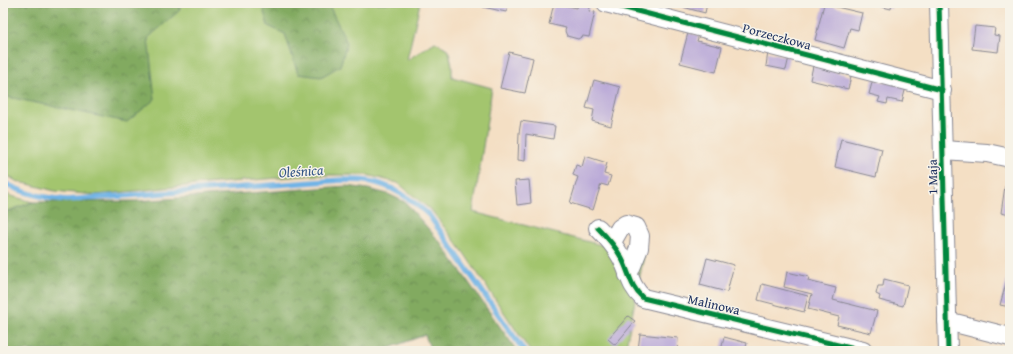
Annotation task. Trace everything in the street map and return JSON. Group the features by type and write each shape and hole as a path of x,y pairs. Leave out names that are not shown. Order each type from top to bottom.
{"street":[{"name":"Porzeczkowa","path":"606,3 942,90"},
{"name":"1 Maja","path":"939,3 948,351"},
{"path":"943,150 987,153 1010,158"},
{"path":"612,242 620,228 626,224 636,227 640,236 639,248 628,275"},
{"name":"Malinowa","path":"598,228 612,242 622,258 633,286 643,298 662,304 863,351"},
{"path":"947,321 1010,337"}],"green space":[{"path":"3,3 420,3 407,60 435,42 448,49 452,65 452,77 492,88 473,212 644,256 625,351 530,351 464,253 432,211 398,183 367,175 316,175 95,195 55,191 16,181 3,173"},
{"path":"3,3 179,3 180,10 148,38 155,99 127,122 3,96"},
{"path":"266,3 328,3 347,43 340,66 321,77 298,74 285,34 268,26 264,12"},
{"path":"347,186 388,194 405,202 441,243 517,351 431,351 425,335 381,351 3,351 3,213 33,202 137,201"},
{"path":"3,191 11,196 33,202 3,213"}],"building":[{"path":"484,3 509,3 506,12 483,7"},
{"path":"554,3 577,8 579,3 588,4 590,8 589,11 595,12 589,37 583,36 578,39 567,36 565,31 566,28 549,24"},
{"path":"668,3 707,3 705,13"},
{"path":"866,3 892,3 891,9"},
{"path":"824,4 862,13 858,30 850,28 844,48 815,40"},
{"path":"975,26 995,28 994,35 1000,36 998,52 972,49"},
{"path":"688,33 699,35 697,41 722,47 716,72 680,63"},
{"path":"509,52 533,58 525,93 500,88"},
{"path":"768,52 789,57 786,70 766,66"},
{"path":"813,66 851,76 848,89 810,80"},
{"path":"873,79 906,87 902,102 888,99 887,104 878,102 880,97 869,94"},
{"path":"594,80 620,87 611,126 592,121 594,110 586,108"},
{"path":"521,121 555,126 553,139 526,134 525,161 518,160"},
{"path":"841,139 882,149 876,177 835,167"},
{"path":"585,156 607,163 604,174 611,176 608,186 601,184 593,210 570,203 578,177 573,175 576,165 582,167"},
{"path":"529,180 531,203 517,205 515,181"},
{"path":"1005,186 1010,187 1010,215 1001,213"},
{"path":"707,258 734,265 727,292 700,285"},
{"path":"787,272 809,277 808,281 836,288 833,300 877,311 871,333 837,325 839,317 808,309 812,294 784,287"},
{"path":"1010,272 1010,307 1000,305"},
{"path":"884,279 908,285 903,306 879,300 880,296 876,294 878,286 883,286"},
{"path":"762,284 808,296 804,312 758,300"},
{"path":"628,316 635,321 615,345 608,339"},
{"path":"640,334 678,338 677,351 638,350"},
{"path":"724,337 747,343 745,351 721,351"}],"waterway":[{"name":"Oleśnica","path":"3,182 18,190 34,195 67,200 342,180 367,181 384,185 408,198 429,215 524,351"}],"cycle path":[{"path":"606,3 942,90"},
{"path":"939,3 948,351"},
{"path":"598,228 619,253 632,284 643,298 863,351"}]}
